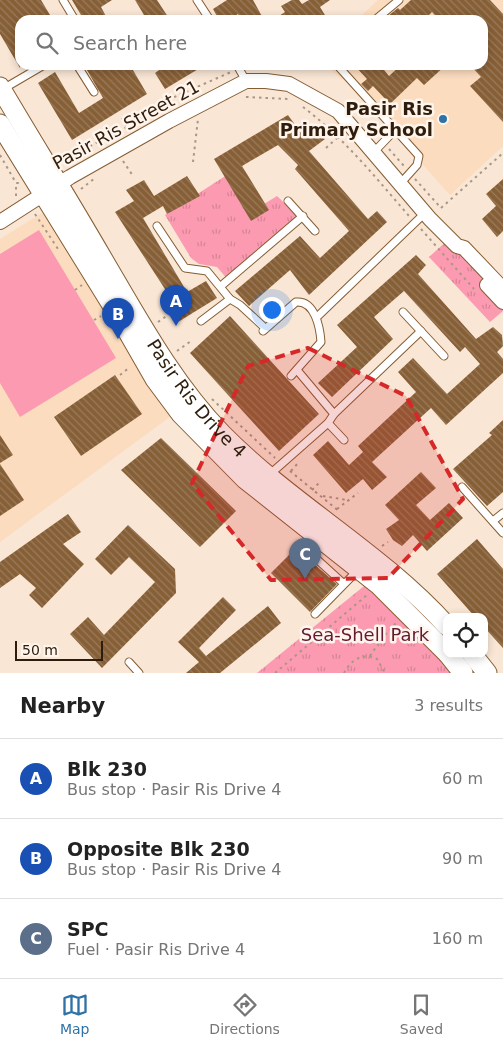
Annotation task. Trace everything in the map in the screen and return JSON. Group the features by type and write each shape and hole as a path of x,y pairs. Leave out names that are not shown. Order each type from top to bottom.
{"street":[{"path":"246,81 289,84 338,111 378,148 400,184 428,216 457,246 464,248 503,289"},
{"name":"Pasir Ris Street 21","path":"0,222 65,180 169,121 246,81"},
{"name":"Pasir Ris Drive 4","path":"1,89 65,180 125,295 184,389 222,434 269,476 333,522 374,559 412,588 443,622"},
{"name":"Pasir Ris Drive 4","path":"0,124 120,318 155,379 181,414 218,454 269,476"},
{"path":"457,246 458,254 503,302"},
{"name":"Pasir Ris Drive 4","path":"374,559 379,585 443,650"},
{"name":"Pasir Ris Drive 4","path":"451,658 464,673"},
{"path":"475,658 487,673"}],"lane":[{"path":"63,0 72,15"},
{"path":"197,0 207,15"},
{"path":"382,15 399,0"},
{"path":"1,89 35,70"},
{"path":"80,70 94,92"},
{"path":"240,70 246,81"},
{"path":"341,70 419,156 419,161 400,184"},
{"path":"378,148 395,130"},
{"path":"288,201 315,231"},
{"path":"221,286 302,216"},
{"path":"317,317 415,224 428,216"},
{"path":"157,226 185,268 208,270 230,298 240,305 264,329 296,302 304,303 317,317 321,342 291,376"},
{"path":"201,322 230,298"},
{"path":"403,312 444,356"},
{"path":"269,476 328,423 334,414 421,331"},
{"path":"297,370 334,414"},
{"path":"328,423 344,440"},
{"path":"462,488 503,533"},
{"path":"493,521 503,513"},
{"path":"333,522 309,552 344,583"},
{"path":"315,614 344,583 374,559"},
{"path":"129,662 139,673"}],"path":[{"path":"61,157 65,159 127,127 172,98 231,70"},
{"path":"169,93 172,98"},
{"path":"244,97 292,99"},
{"path":"299,104 338,137 477,292"},
{"path":"190,120 198,114 193,162"},
{"path":"122,118 127,127"},
{"path":"326,148 338,137"},
{"path":"378,148 410,173 441,208"},
{"path":"56,150 61,157 65,180 81,189"},
{"path":"428,216 441,208 503,153"},
{"path":"115,165 123,161 133,176"},
{"path":"79,195 81,189 99,175"},
{"path":"75,290 87,283"},
{"path":"94,320 105,313"},
{"path":"154,324 168,315"},
{"path":"172,354 191,341"},
{"path":"120,375 132,366"},
{"path":"207,394 269,476 290,471 298,463"},
{"path":"290,471 320,496 333,522"},
{"path":"313,490 321,481"},
{"path":"333,522 347,500 358,493"},
{"path":"320,496 347,500"},
{"path":"374,559 382,546 388,542"},
{"path":"275,673 379,585"},
{"path":"370,656 382,638 399,620"},
{"path":"344,673 353,660 370,656 377,659 385,673"}],"highlighted area":[{"path":"308,348 406,396 463,499 388,578 271,580 192,483 248,366"}],"shaded area":[{"name":"Pasir Ris Primary School","path":"378,0 503,0 503,146 450,195 359,93 331,70 488,70 488,15 362,15"},
{"path":"42,213 53,223 171,416 0,542 0,239"}],"green space":[{"path":"233,171 256,209 277,196 299,217 229,281 217,267 199,264 191,258 165,215"},
{"path":"39,230 116,358 20,417 0,383 0,254"},
{"path":"448,240 503,297 503,311 490,322 429,257"},
{"name":"Sea-Shell Park","path":"369,582 456,673 257,673"}],"building":[{"path":"0,0 41,0 50,15 15,15 15,60 0,34"},
{"path":"72,0 112,0 101,7 105,15 81,15"},
{"path":"135,0 157,0 167,15 144,15"},
{"path":"227,0 253,0 261,15 216,15 213,9"},
{"path":"292,0 299,0 302,4 309,0 330,0 320,7 325,15 280,15 285,12 281,6"},
{"path":"411,0 490,0 503,14 503,122 470,86 481,77 475,70 488,70 488,15 435,15 432,12 429,15 389,15 398,8 400,10"},
{"path":"87,70 133,70 147,94 72,140 38,83 55,72 79,113 103,98"},
{"path":"159,70 197,70 165,89 155,73"},
{"path":"359,70 384,70 389,76 396,70 440,70 424,85 417,78 390,104 373,86 368,91 361,84 367,79"},
{"path":"288,115 301,133 309,124 325,139 309,151 368,219 377,211 387,222 309,295 290,270 249,306 235,291 300,236 320,258 349,231 295,169 298,165 278,145 242,166 269,210 251,221 214,159"},
{"path":"187,176 200,196 167,214 163,206 143,218 187,292 206,281 217,298 178,322 168,307 174,303 115,212 134,201 126,190 144,180 154,196"},
{"path":"503,179 503,231 497,237 482,219 496,206 486,194"},
{"path":"416,255 426,265 418,274 476,339 493,327 502,335 503,346 497,352 503,359 503,373 446,425 431,408 372,462 387,477 372,490 363,479 346,493 313,455 328,441 349,465 363,452 358,446 416,392 398,372 413,358 447,394 480,364 465,347 460,352 404,291 374,317 393,339 332,397 318,383 357,347 337,325"},
{"path":"230,316 319,414 279,451 190,353"},
{"path":"115,375 142,414 81,456 54,417"},
{"path":"503,420 503,492 487,506 453,469 492,435 489,433"},
{"path":"0,435 13,455 0,463"},
{"path":"161,438 236,511 200,547 121,470"},
{"path":"0,464 24,500 0,516"},
{"path":"421,472 436,488 416,505 430,520 449,503 463,518 427,551 413,535 402,546 393,540 386,529 399,520 385,505"},
{"path":"68,514 81,532 63,544 84,564 42,608 29,595 36,588 20,574 0,588 0,562"},
{"path":"128,525 175,569 176,593 102,668 70,634 88,617 104,635 155,582 129,557 111,575 95,559"},
{"path":"477,539 503,569 503,648 488,631 488,613 471,613 437,574"},
{"path":"298,546 305,556 337,584 310,612 271,573"},
{"path":"223,597 236,610 199,648 206,656 268,606 281,623 220,673 186,673 199,662 178,642"}],"place":[{"name":"Pasir Ris Primary School","path":"443,119"},
{"name":"Blk 230","path":"176,326"},
{"name":"Opposite Blk 230","path":"118,339"},
{"name":"SPC","path":"305,579"}]}
